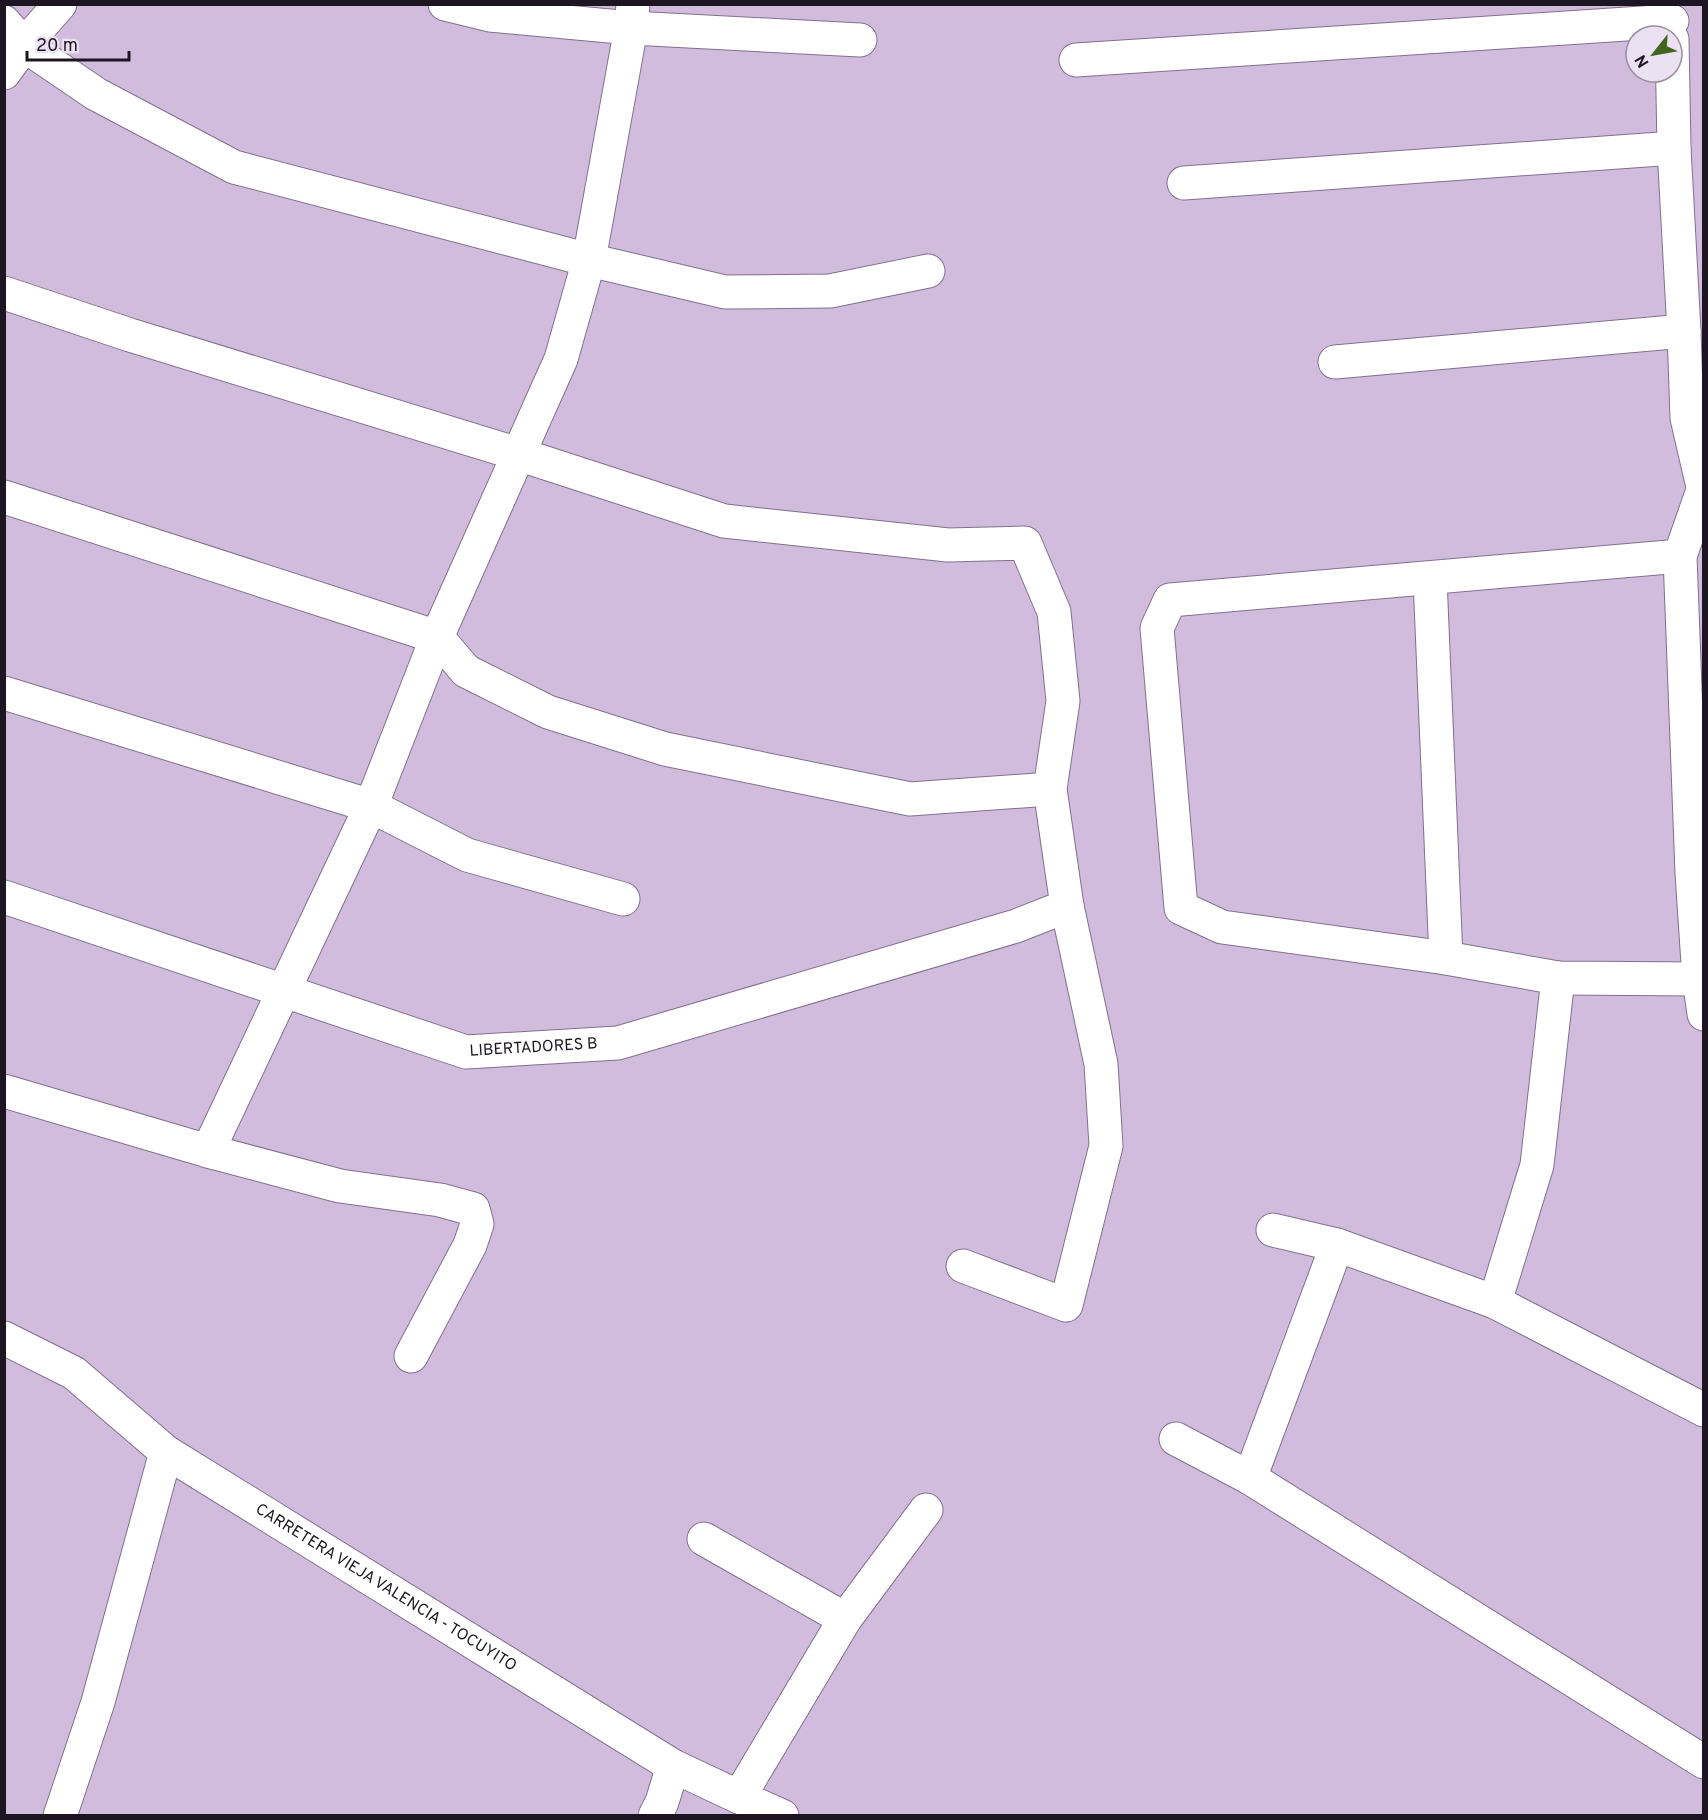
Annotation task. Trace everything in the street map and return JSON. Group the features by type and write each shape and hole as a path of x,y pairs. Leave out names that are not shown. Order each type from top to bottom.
{"street":[{"path":"4,73 14,33 60,4"},
{"path":"445,4 490,15 632,16 860,40"},
{"path":"208,1151 371,806 437,637 561,359 589,260 632,16"},
{"path":"1076,60 1624,28"},
{"path":"14,33 96,94 234,167 589,260 725,292 830,291 928,270"},
{"path":"1673,84 1687,418 1704,487 1680,556 1698,874 1699,979 1704,1014"},
{"path":"1184,183 1674,148"},
{"path":"4,292 130,335 518,454 724,521 948,545 1025,543 1054,612 1063,701 1050,789 1067,906 1101,1064 1106,1146 1066,1305 963,1266"},
{"path":"1335,362 1684,330"},
{"path":"4,497 437,637 466,671 548,712 665,749 910,799 1050,789"},
{"path":"1680,556 1170,600 1157,628 1181,908 1222,927 1446,958 1558,978 1699,979"},
{"path":"1430,579 1446,958"},
{"path":"4,693 371,806 467,855 623,899"},
{"name":"LIBERTADORES B","path":"4,897 466,1052 618,1043 1016,926 1067,906"},
{"path":"1495,1302 1537,1165 1558,978"},
{"path":"4,1091 208,1151 340,1186 440,1200 473,1209 477,1224 470,1245 411,1356"},
{"path":"1273,1230 1337,1245 1495,1302 1704,1410"},
{"path":"1250,1478 1337,1245"},
{"name":"CARRETERA VIEJA VALENCIA - TOCUYITO","path":"4,1338 74,1372 166,1452 673,1766 782,1815"},
{"path":"1176,1439 1250,1478 1704,1762"},
{"path":"60,1815 98,1702 166,1452"},
{"path":"739,1797 845,1619 926,1510"},
{"path":"704,1539 845,1619"},
{"path":"655,1815 662,1802 673,1766"}]}
